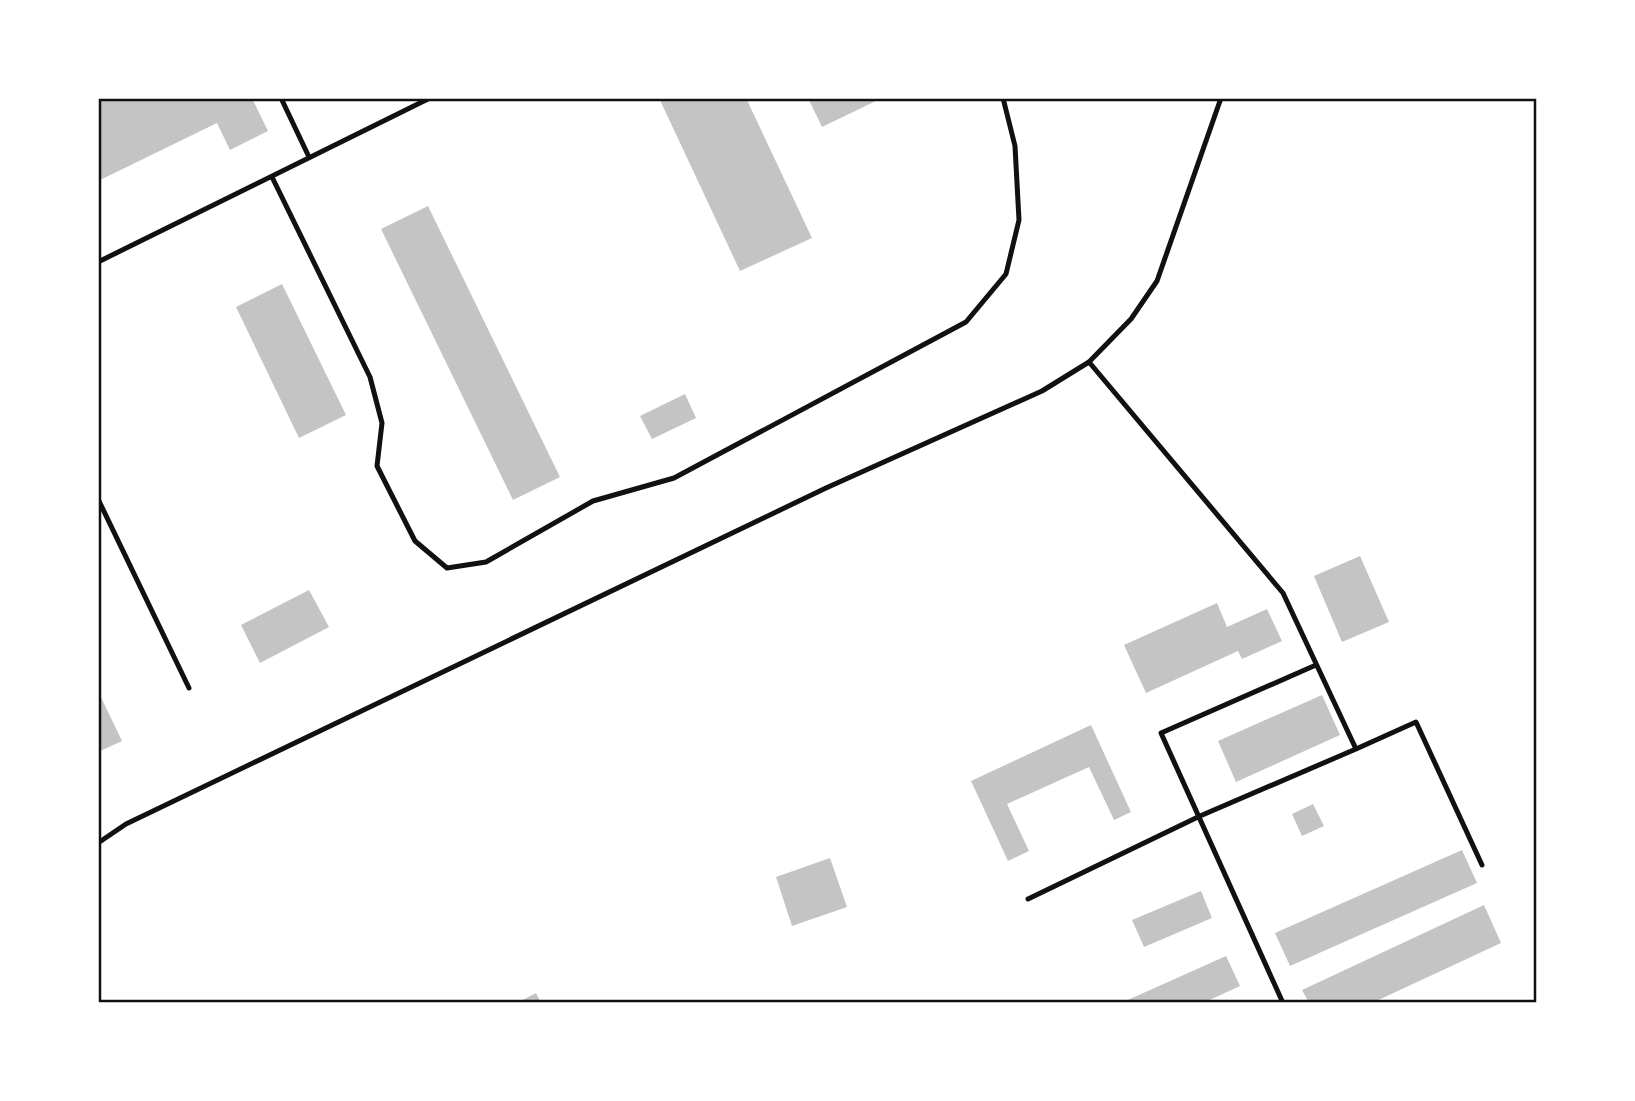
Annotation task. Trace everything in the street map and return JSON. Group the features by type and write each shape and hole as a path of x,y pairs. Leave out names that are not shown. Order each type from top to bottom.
{"lane":[{"path":"281,98 309,157"},
{"path":"98,262 430,98"},
{"path":"272,177 370,377 382,423 377,466 415,541 447,568 486,562 593,501 674,478 965,323 1006,274 1019,220 1014,146 1003,98"},
{"path":"98,843 126,824 814,494 1042,391 1089,362 1131,319 1157,281 1222,98"},
{"path":"1089,362 1283,593 1356,749"},
{"path":"98,499 189,688"},
{"path":"1283,1003 1161,733 1316,665"},
{"path":"1028,899 1200,816 1416,722 1482,865"}],"building":[{"path":"98,98 252,98 268,131 230,150 217,123 98,181"},
{"path":"659,98 746,98 812,238 740,271"},
{"path":"808,98 882,98 822,127"},
{"path":"428,206 560,477 513,500 381,229"},
{"path":"282,284 346,415 299,438 236,307"},
{"path":"685,394 696,418 652,439 640,416"},
{"path":"1360,556 1389,622 1342,642 1314,576"},
{"path":"309,590 329,627 260,663 241,625"},
{"path":"1217,603 1227,627 1267,609 1282,641 1242,659 1238,651 1146,693 1124,645"},
{"path":"98,691 122,741 98,752"},
{"path":"1322,695 1340,735 1236,782 1218,741"},
{"path":"1091,725 1131,812 1114,820 1089,767 1007,804 1029,851 1008,861 971,781"},
{"path":"1313,804 1324,826 1302,836 1292,814"},
{"path":"1462,850 1477,883 1290,966 1275,933"},
{"path":"830,858 847,907 792,926 776,877"},
{"path":"1201,891 1212,918 1144,947 1132,920"},
{"path":"1484,905 1501,943 1372,1003 1309,1003 1302,990"},
{"path":"1226,956 1240,986 1203,1003 1121,1003"},
{"path":"536,993 541,1003 517,1003"}]}
